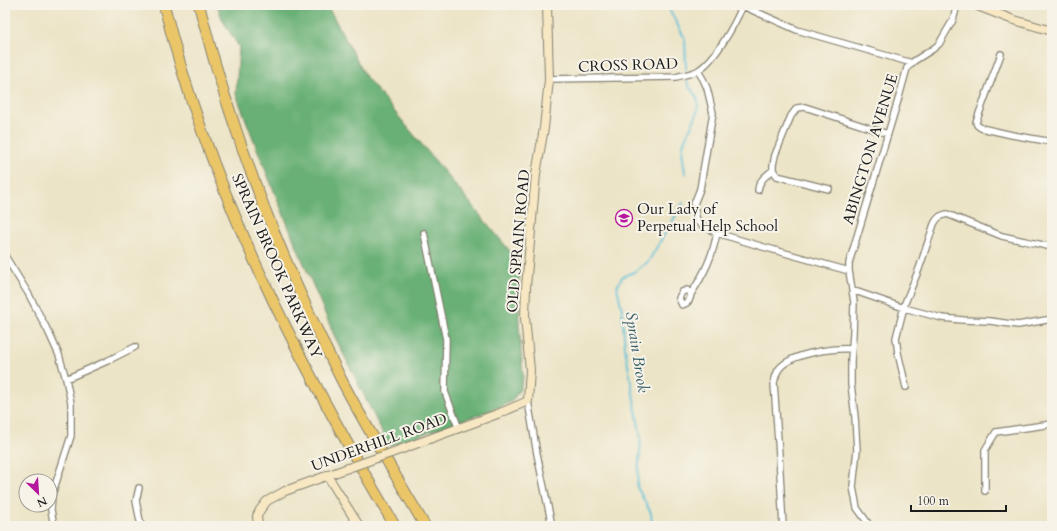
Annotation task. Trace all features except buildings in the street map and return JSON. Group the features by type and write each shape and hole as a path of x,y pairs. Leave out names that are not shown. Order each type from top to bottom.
{"highway":[{"name":"SPRAIN BROOK PARKWAY","path":"164,5 197,115 218,174 248,246 319,393 395,526"},
{"name":"SPRAIN BROOK PARKWAY","path":"199,5 213,57 234,124 257,190 289,268 311,318 342,381 425,526"}],"street":[{"name":"OLD SPRAIN ROAD","path":"547,5 549,79 544,128 536,174 526,287 525,317 530,370 528,401 552,526"},
{"name":"CROSS ROAD","path":"549,79 676,77 698,71 711,58 731,30 743,5"},
{"path":"743,5 797,30 912,63"},
{"name":"ABINGTON AVENUE","path":"852,290 849,263 907,68 939,44 953,20 957,5"},
{"path":"975,5 1011,19 1052,31"},
{"path":"1000,54 976,122 977,125 981,128 1052,142"},
{"path":"698,71 707,88 712,103 713,113 700,189 694,204 698,222 717,233 849,272"},
{"path":"829,189 777,176 773,170 775,155 791,116 797,108 805,107 888,134"},
{"path":"758,190 760,182 773,170"},
{"path":"906,387 896,338 904,308 937,218 947,214 1002,236 1052,247"},
{"path":"424,233 446,339 445,392 459,428"},
{"path":"691,294 704,274 714,250 717,233"},
{"path":"5,256 28,293 49,333 66,379 71,403 71,436 62,468 52,495 51,510 54,526"},
{"path":"870,526 858,508 853,487 857,450 851,384 854,302 852,290 904,308 942,318 990,320 1018,325 1052,319"},
{"path":"66,379 135,347"},
{"path":"783,526 774,383 775,375 787,362 799,356 839,349 852,349"},
{"name":"UNDERHILL ROAD","path":"258,526 257,516 260,510 267,501 285,490 459,428 528,401"},
{"path":"985,491 986,450 996,432 1052,424"},
{"path":"327,475 359,526"},
{"path":"139,488 136,501 141,526"}],"green space":[{"path":"217,5 327,5 366,77 519,262 519,325 523,377 520,389 512,401 500,407 389,446 334,335 261,159 236,94 239,47 223,21"}],"waterway":[{"name":"Sprain Brook","path":"667,5 685,39 686,69"},
{"name":"Sprain Brook","path":"685,174 682,152 683,146 698,109 698,100 689,87 687,81"},
{"name":"Sprain Brook","path":"652,526 651,513 637,487 641,439 625,348 622,310 617,287 622,277 634,272 648,262 683,203"}],"place":[{"name":"Our Lady of Perpetual Help School","path":"624,218"}]}
